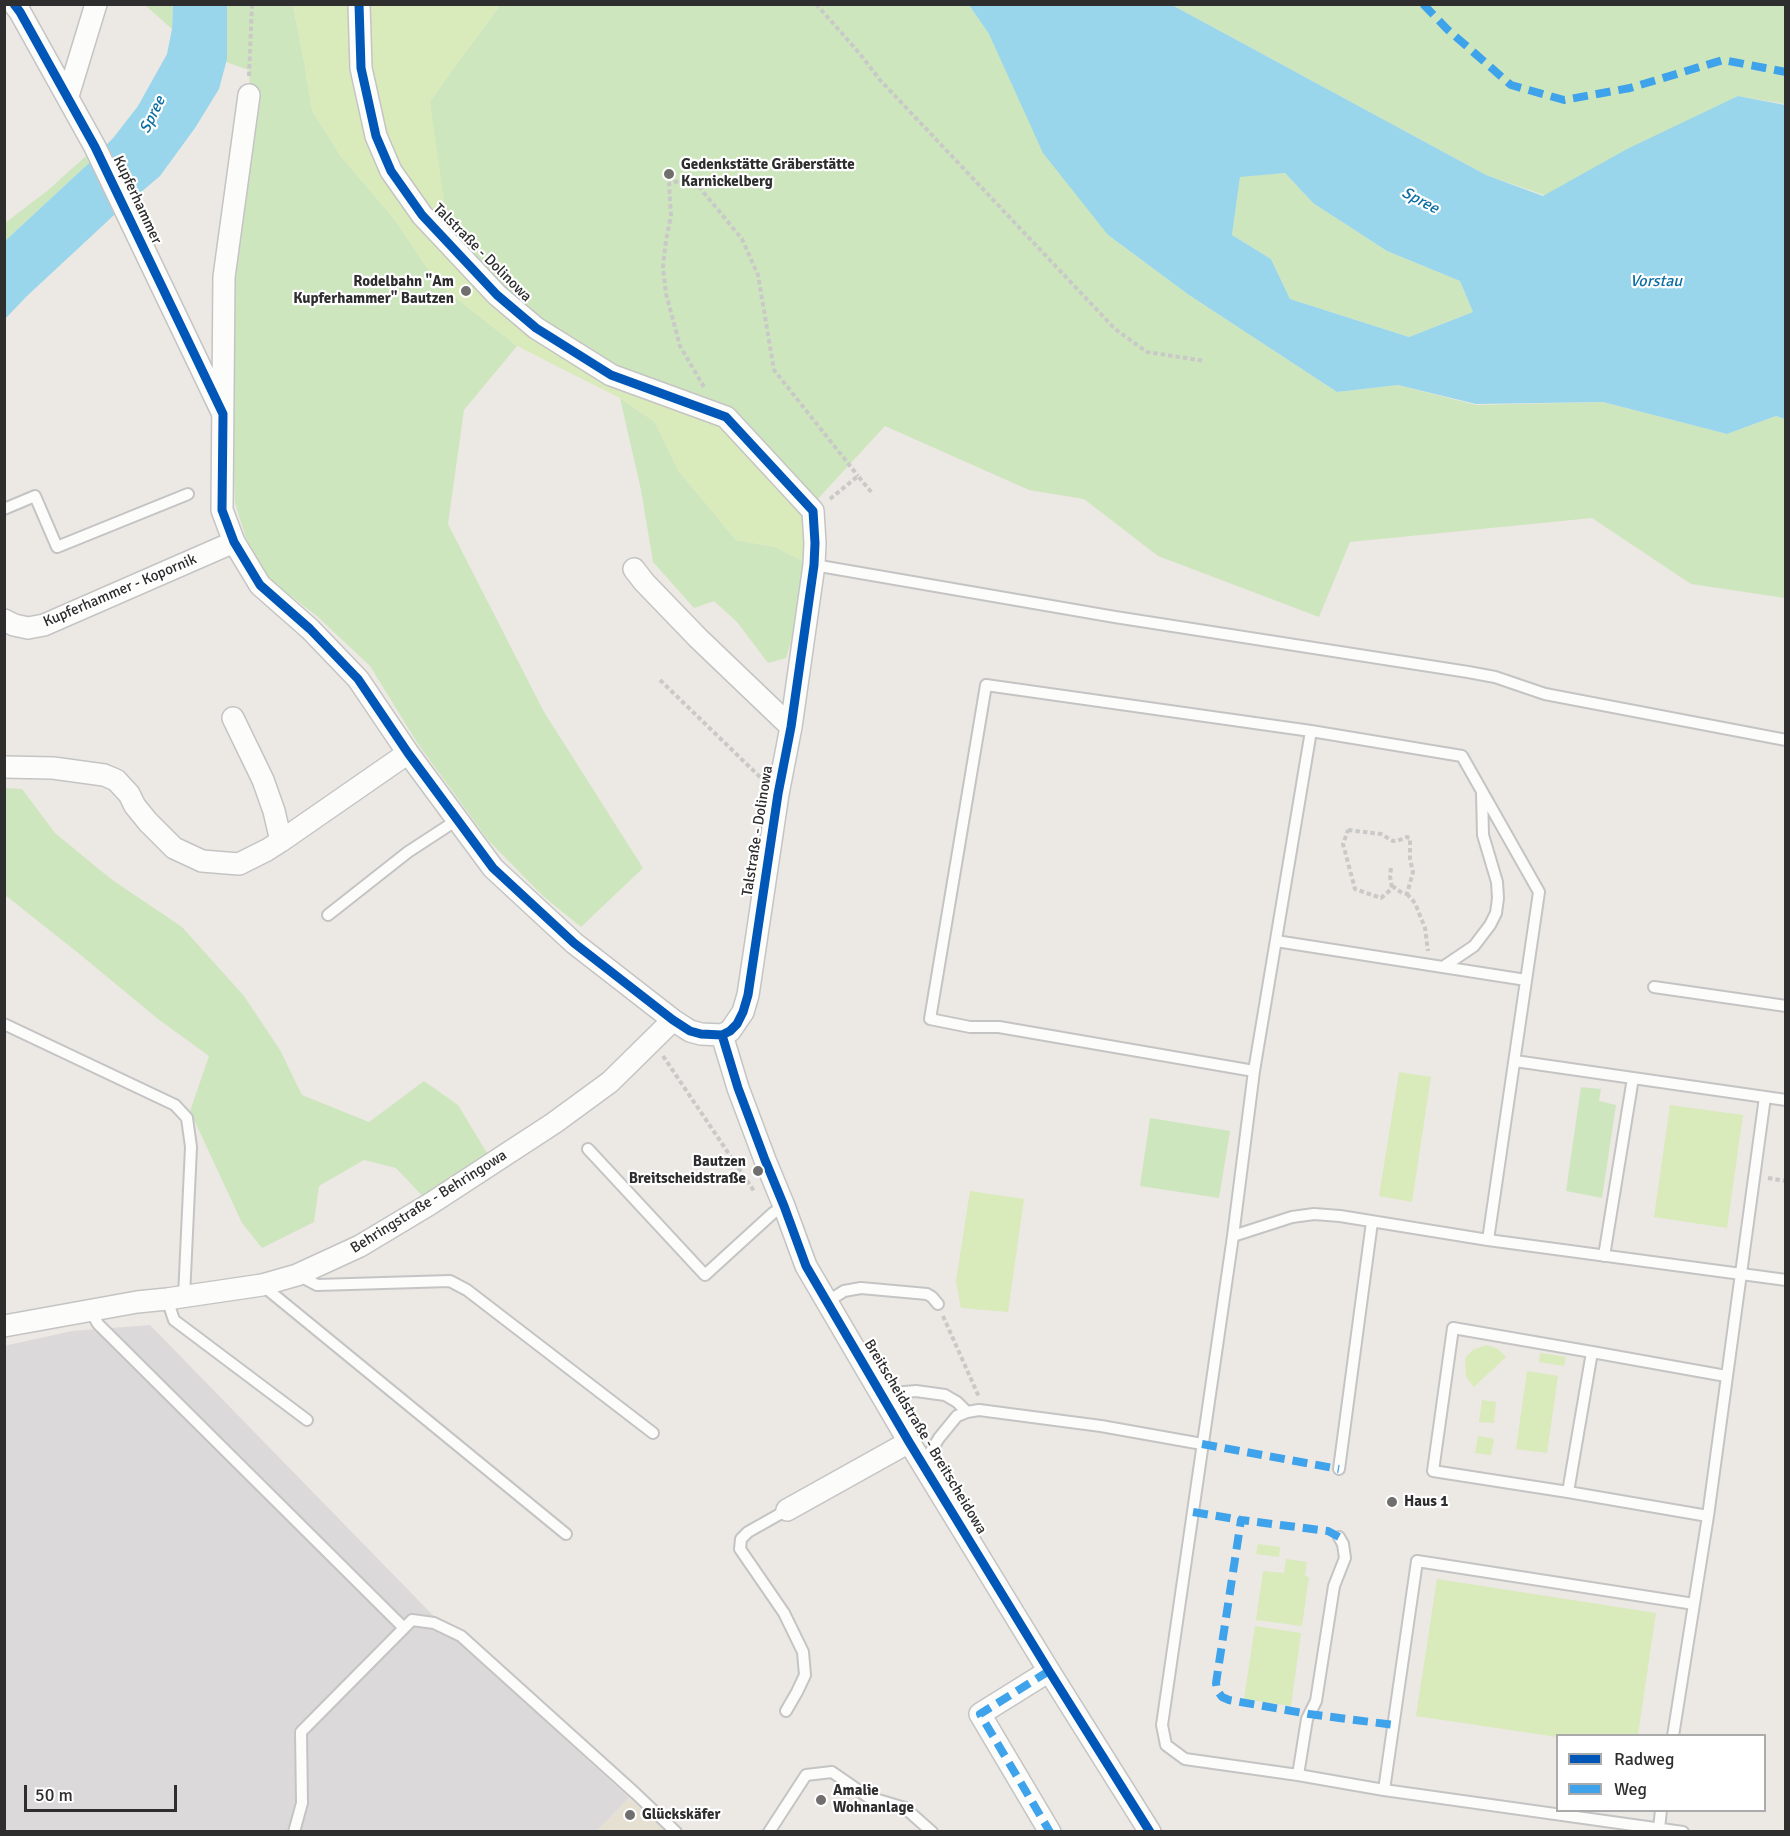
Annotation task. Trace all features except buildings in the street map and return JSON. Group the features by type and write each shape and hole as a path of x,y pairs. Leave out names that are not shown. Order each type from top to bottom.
{"street":[{"name":"Kupferhammer","path":"14,4 95,147 223,414"},
{"path":"68,96 96,4"},
{"name":"Talstraße - Dolinowa","path":"359,4 361,68 376,136 391,171 422,215 497,295 536,328 611,375 726,417 813,511 814,566 748,995 737,1023 730,1031 722,1035"},
{"path":"249,95 224,277 222,510 234,542 261,585 310,629 358,679 408,753 493,868 574,943 673,1020 690,1031 722,1035"},
{"name":"Kupferhammer - Kopornik","path":"4,620 14,626 28,628 44,625 234,542"},
{"path":"634,569 698,638 791,727"},
{"path":"233,718 263,780 282,840"},
{"path":"4,767 53,768 104,775 116,780 129,794 148,822 174,848 202,861 239,864 267,850 408,753"},
{"name":"Behringstraße - Behringowa","path":"4,1326 137,1302 262,1285 297,1275 360,1246 554,1124 610,1082 673,1020"},
{"name":"Breitscheidstraße - Breitscheidowa","path":"722,1035 741,1098 765,1160 777,1211 806,1266 909,1442 1150,1832"},
{"path":"788,1510 909,1442"},
{"path":"1049,1671 980,1714 1050,1832"}],"lane":[{"path":"4,509 35,496 57,547 188,494"},
{"path":"814,566 1127,619 1496,677 1545,694 1785,740"},
{"path":"1254,1071 999,1026 970,1027 930,1019 986,685 1311,731 1462,756 1539,892 1488,1240"},
{"path":"1311,731 1254,1071 1233,1236 1162,1725 1166,1745 1185,1759 1384,1790 1683,1832"},
{"path":"1443,967 1474,946 1496,913 1497,882 1482,835 1482,790"},
{"path":"328,915 408,852 457,820"},
{"path":"1276,940 1526,980"},
{"path":"1654,987 1785,1006"},
{"path":"4,1024 175,1105 188,1118 191,1147 174,1320 307,1420"},
{"path":"1515,1061 1785,1100"},
{"path":"1604,1256 1633,1078"},
{"path":"1673,1734 1708,1516 1765,1097"},
{"path":"588,1149 705,1275 777,1211"},
{"path":"1233,1236 1292,1217 1314,1214 1340,1216 1488,1240 1785,1280"},
{"path":"1339,1469 1372,1222"},
{"path":"297,1275 317,1285 450,1281 467,1290 653,1433"},
{"path":"262,1285 566,1534"},
{"path":"827,1302 844,1292 861,1288 927,1294 938,1304"},
{"path":"90,1310 98,1324 404,1628"},
{"path":"1708,1516 1433,1471 1453,1328 1726,1376"},
{"path":"1568,1492 1592,1352"},
{"path":"881,1394 916,1391 945,1395 967,1412"},
{"path":"923,1464 939,1438 957,1416 967,1412 985,1411 1101,1426 1202,1444"},
{"path":"786,1711 805,1675 803,1652 784,1613 740,1549 741,1539 748,1532 788,1510"},
{"path":"1298,1775 1307,1719 1316,1701 1334,1587 1345,1558 1343,1544 1339,1537"},
{"path":"1384,1790 1417,1561 1694,1604"},
{"path":"294,1832 302,1803 301,1732 412,1620 434,1623 461,1636 676,1832"},
{"path":"769,1832 806,1775 832,1772 868,1797 905,1808 932,1832"},
{"path":"1659,1829 1661,1812"}],"path":[{"path":"249,95 252,4"},
{"path":"816,4 880,80 1115,329 1148,352 1204,361"},
{"path":"705,388 680,346 666,294 663,267 671,216 669,184 691,177 742,239 758,275 774,370 872,493"},
{"path":"830,499 858,476"},
{"path":"660,680 778,795"},
{"path":"1392,888 1381,898 1355,888 1343,844 1348,830 1381,834 1393,841 1410,838 1410,859 1413,872 1407,894"},
{"path":"1391,868 1392,888"},
{"path":"1392,888 1407,894 1415,903 1425,928 1428,946 1427,964"},
{"path":"653,1040 777,1211"},
{"path":"938,1304 985,1411"}],"shaded area":[{"path":"150,1325 458,1641 629,1798 597,1831 5,1831 4,1346 72,1331"},
{"name":"Glückskäfer","path":"629,1798 665,1831 597,1831"}],"green space":[{"path":"145,5 173,5 172,29"},
{"path":"227,5 293,5 312,110 340,155 395,220 437,283 517,346 464,410 448,524 544,712 643,868 581,927 543,896 488,840 418,744 370,666 317,616 267,578 246,538 235,503 232,415 235,286 252,142 249,70 226,62"},
{"name":"Rodelbahn \"Am Kupferhammer\" Bautzen","path":"293,5 500,5 430,101 445,208 435,216 493,299 715,423 802,508 810,541 805,562 775,547 736,540 678,470 655,422 620,398 517,346 437,283 395,220 340,155 312,110"},
{"path":"500,5 969,5 989,34 1108,235 1189,295 1337,392 1398,385 1476,405 1603,402 1727,434 1776,416 1785,419 1785,598 1691,584 1592,518 1350,542 1319,617 1158,556 1084,499 1029,490 885,426 815,502 730,409 615,367 543,320 504,288 435,216 430,101"},
{"path":"1172,5 1785,5 1785,104 1738,96 1764,271 1486,175"},
{"path":"86,156 89,163 5,241 5,223 47,191"},
{"path":"1285,173 1313,203 1387,251 1460,281 1473,312 1409,337 1290,299 1271,259 1232,235 1240,176"},
{"path":"620,398 655,422 678,470 736,540 775,547 805,562 802,607 786,658 768,663 737,622 714,601 694,608 653,562 641,490"},
{"path":"5,788 22,789 55,833 111,879 182,927 244,996 280,1050 302,1095 369,1122 424,1081 458,1105 493,1163 430,1204 396,1168 364,1160 319,1186 314,1222 262,1248 242,1223 190,1111 209,1056 158,1019 5,895"},
{"path":"1399,1072 1431,1077 1412,1202 1379,1196"},
{"path":"1581,1087 1601,1089 1599,1101 1616,1105 1602,1198 1566,1191"},
{"path":"1670,1105 1743,1115 1727,1228 1654,1217"},
{"path":"1150,1118 1230,1131 1219,1198 1140,1186"},
{"path":"970,1191 1024,1199 1008,1312 961,1308 956,1281"},
{"path":"1486,1345 1498,1349 1506,1357 1474,1387 1466,1377 1466,1357 1473,1350"},
{"path":"1540,1353 1566,1357 1564,1366 1539,1362"},
{"path":"1527,1371 1558,1376 1547,1453 1516,1449"},
{"path":"1482,1400 1496,1402 1494,1423 1479,1422"},
{"path":"1478,1436 1494,1439 1491,1455 1475,1453"},
{"path":"1258,1544 1280,1547 1279,1557 1256,1554"},
{"path":"1286,1559 1307,1562 1305,1576 1309,1577 1302,1626 1256,1620 1263,1571 1284,1573"},
{"path":"1437,1579 1656,1613 1638,1734 1556,1734 1556,1737 1416,1716"},
{"path":"1255,1626 1301,1633 1291,1706 1244,1699"}],"water":[{"name":"Spree","path":"173,5 227,5 227,59 219,89 195,128 160,176 113,216 5,319 5,241 89,163 114,137 138,106 167,54 172,29"},
{"name":"Vorstau","path":"969,5 1172,5 1486,175 1543,196 1627,149 1738,96 1785,105 1785,419 1776,416 1727,434 1603,402 1476,404 1398,385 1337,392 1189,295 1108,235 1043,153 989,34","holes":["1285,173 1313,203 1387,251 1460,281 1473,312 1409,337 1290,299 1271,259 1232,235 1240,177"]}],"marked path":[{"path":"1423,4 1447,29 1511,85 1564,100 1630,88 1723,60 1786,72"},
{"path":"1202,1444 1339,1469"},
{"path":"1193,1512 1241,1520"},
{"path":"1339,1537 1328,1531 1241,1520 1216,1683 1217,1690 1222,1697 1229,1700 1309,1714 1394,1725"},
{"path":"1049,1671 980,1714 1050,1832"}],"cycle path":[{"path":"14,4 95,147 223,414 222,510 234,542 260,585 310,629 358,679 408,753 493,868 574,943 673,1020 690,1031 722,1035 737,1024 748,995 778,794 791,727 814,565 813,511 726,417 611,375 536,328 497,295 422,215 391,171 376,136 361,68 359,4"},
{"path":"722,1035 738,1088 806,1266 909,1442 1150,1832"}],"place":[{"name":"Gedenkstätte Gräberstätte Karnickelberg","path":"669,174"},
{"name":"Rodelbahn \"Am Kupferhammer\" Bautzen","path":"466,291"},
{"name":"Bautzen Breitscheidstraße","path":"758,1171"},
{"name":"Haus 1","path":"1392,1502"},
{"name":"Amalie Wohnanlage","path":"821,1800"},
{"name":"Glückskäfer","path":"630,1815"}]}
